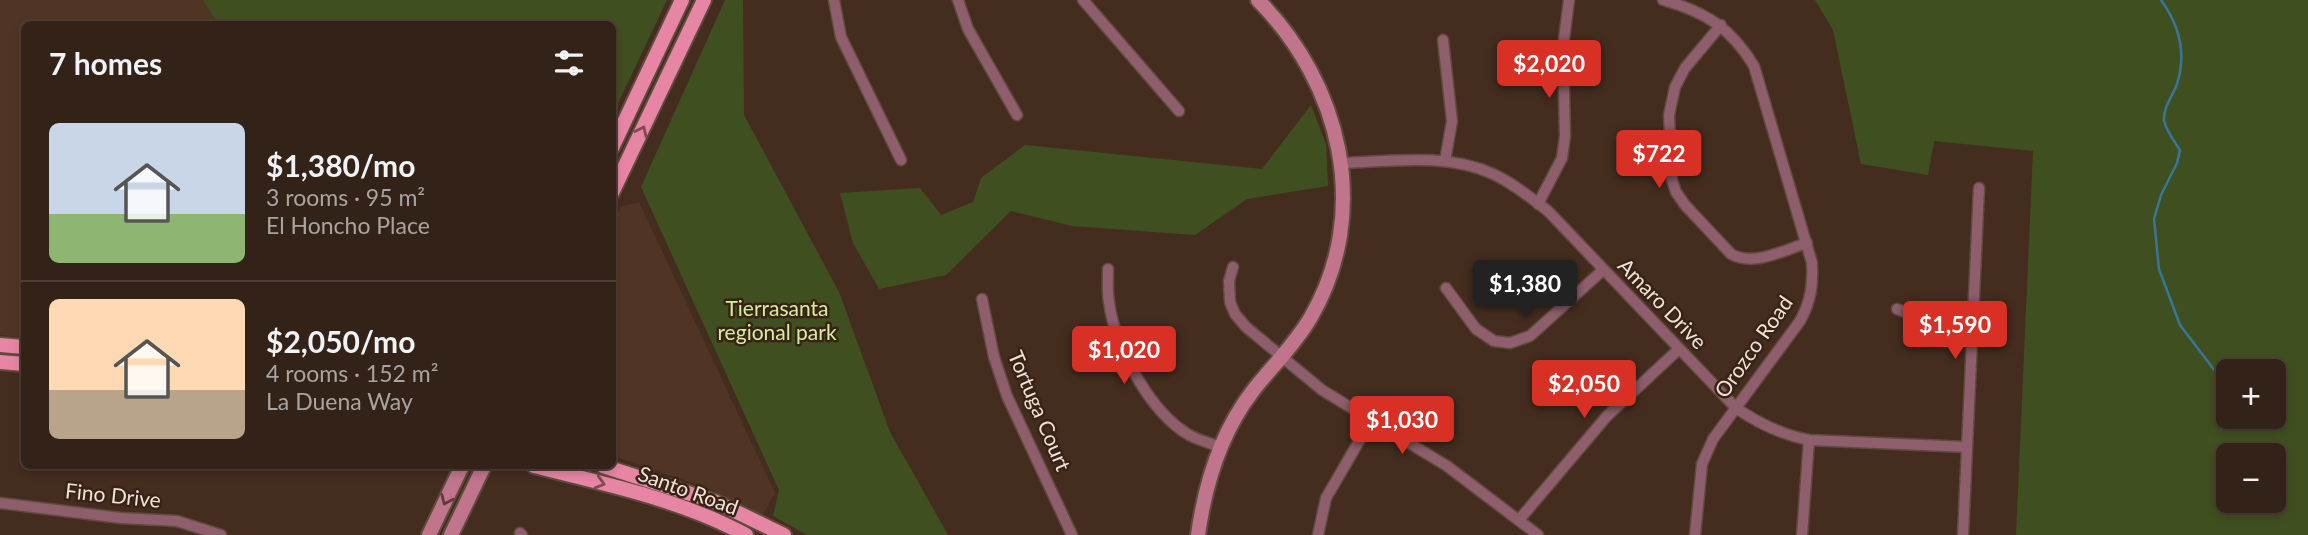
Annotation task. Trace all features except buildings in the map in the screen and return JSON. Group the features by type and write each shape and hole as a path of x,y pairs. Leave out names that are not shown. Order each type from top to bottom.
{"main road":[{"path":"616,140 682,0"},
{"path":"616,185 704,0"},
{"path":"0,345 21,347"},
{"path":"0,362 21,364"},
{"name":"Santo Road","path":"545,469 645,496 735,533"},
{"name":"Santo Road","path":"613,469 685,490 741,513 784,535"}],"street":[{"path":"834,0 841,37 901,160"},
{"path":"958,0 968,29 1017,115"},
{"path":"1083,0 1179,111"},
{"path":"1198,535 1203,500 1220,447 1251,394 1312,316 1324,291 1339,240 1344,191 1342,163 1330,114 1292,40 1258,0"},
{"path":"1538,204 1562,158 1565,136 1563,47 1569,0"},
{"name":"Orozco Road","path":"1663,0 1702,13 1721,25 1742,46 1754,66 1812,263 1813,290 1808,307 1713,439 1702,464 1695,535"},
{"path":"1721,25 1685,68 1675,87 1669,115 1672,180 1676,192 1731,254 1740,259 1751,260 1807,243"},
{"path":"1443,40 1452,121 1445,161"},
{"name":"Amaro Drive","path":"1342,163 1445,161 1492,174 1548,211 1735,408 1758,423 1795,438 1808,440 1967,447"},
{"path":"1963,535 1979,188"},
{"path":"1233,267 1230,302 1235,314 1246,327 1322,390 1447,466 1538,535"},
{"path":"1108,270 1108,301 1114,326 1141,387 1166,418 1190,435 1220,447"},
{"path":"1447,288 1476,329 1494,341 1510,343 1530,336 1602,270"},
{"name":"Tortuga Court","path":"982,299 994,357 1007,396 1072,535"},
{"path":"1897,309 1917,317 1972,321"},
{"path":"1519,520 1607,416 1679,349"},
{"path":"1318,535 1326,498 1372,419"},
{"path":"1802,535 1808,440"},
{"path":"429,535 461,469"},
{"path":"451,535 483,469"},
{"name":"Fino Drive","path":"0,503 121,518 177,521 221,535"},
{"path":"735,533 741,513"}],"shaded area":[{"path":"0,0 203,0 216,21 21,21 21,337 0,335"},
{"path":"639,202 775,493 762,516 713,490 616,457 616,217 620,207"}],"green space":[{"path":"203,0 667,0 616,108 616,21 216,21"},
{"name":"Tierrasanta regional park","path":"725,0 743,0 744,115 839,292 890,432 948,535 807,535 773,516 779,490 641,187"},
{"path":"1815,0 2308,0 2308,535 2016,535 2033,151 1934,141 1928,175 1861,164 1833,30"},
{"name":"Tierrasanta regional park","path":"1311,105 1326,144 1328,186 1247,199 1195,235 1072,226 1011,211 946,275 879,289 853,243 840,193 920,188 941,215 973,202 981,178 1025,145 1262,169"}],"waterway":[{"path":"2161,0 2177,29 2181,61 2177,84 2164,115 2166,128 2180,150 2154,219 2159,269 2180,325 2216,372"}]}
